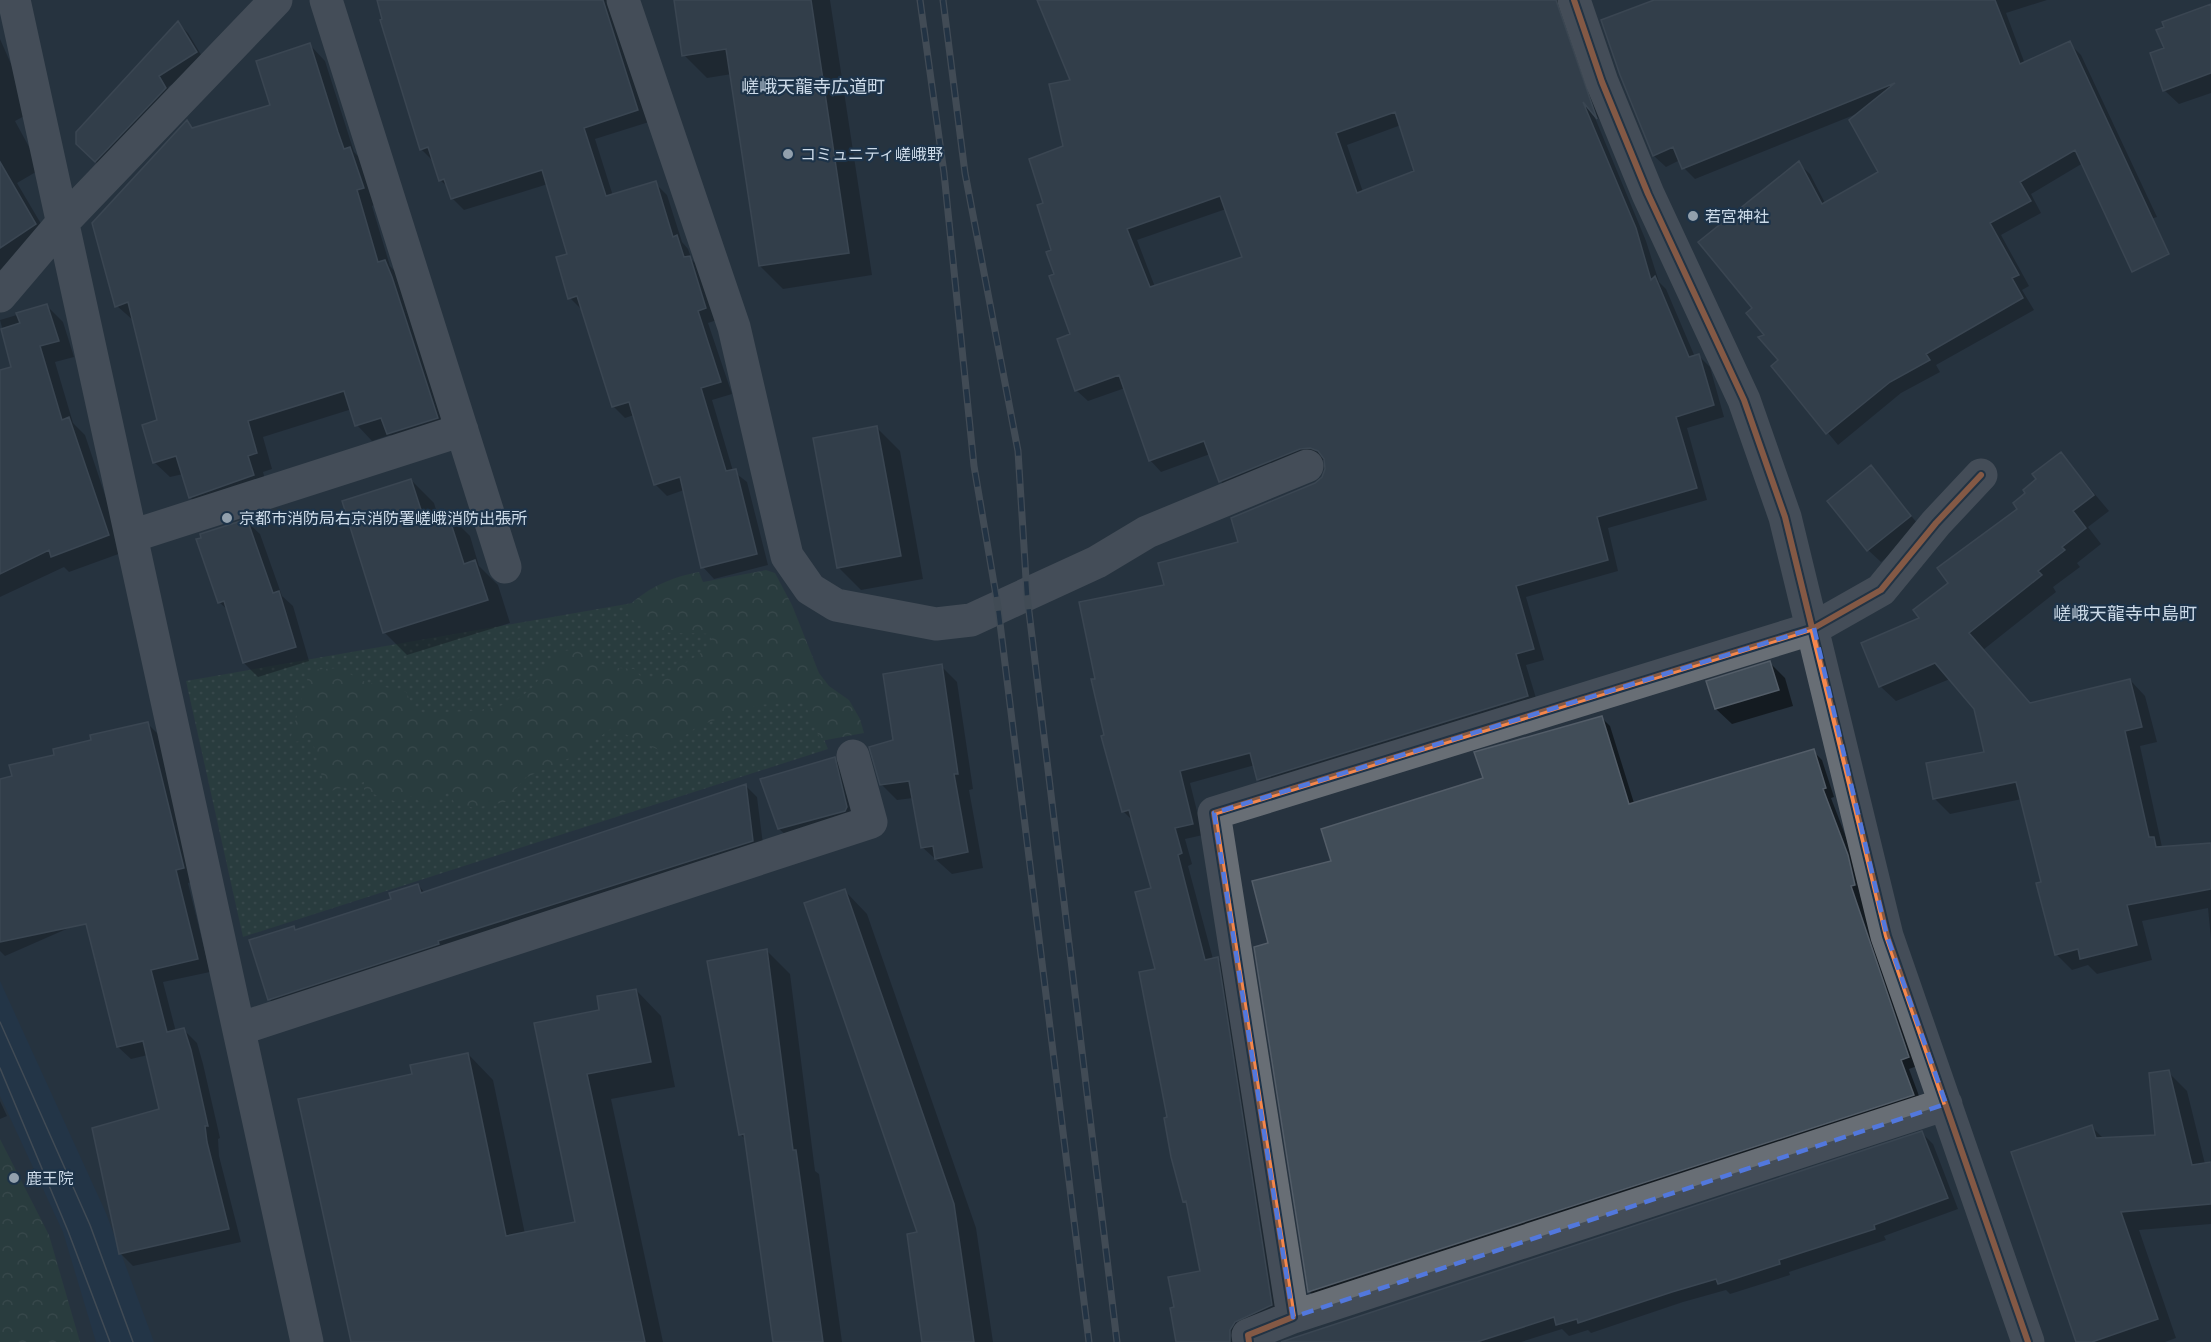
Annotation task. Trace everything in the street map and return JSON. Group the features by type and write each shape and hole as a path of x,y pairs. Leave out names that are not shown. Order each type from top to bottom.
{"street":[{"path":"14,0 307,1342"},
{"path":"0,296 63,222 276,0"},
{"path":"326,0 505,567"},
{"path":"624,0 734,327 787,556 810,589 836,605 936,624 971,620 1097,562 1147,532 1307,466"},
{"path":"1574,0 1602,82 1648,194 1744,400 1785,517 1814,628 1887,936 2028,1342"},
{"path":"132,536 462,430"},
{"path":"1293,1317 1214,813 1814,628 1881,590 1936,523 1982,475"},
{"path":"239,1029 871,822 853,756"},
{"path":"1249,1342 1248,1335 1293,1317 1946,1104"}],"highlighted area":[{"path":"1814,628 1887,936 1946,1104 1293,1317 1214,813"}],"shaded area":[{"path":"0,981 106,1213 154,1342 96,1342 63,1232 0,1096"}],"green space":[{"path":"766,570 775,573 792,605 819,673 829,686 849,700 860,719 864,733 821,741 804,702 758,705 698,726 663,752 612,728 574,756 525,778 505,802 474,808 454,803 450,791 428,807 411,796 394,801 364,791 364,782 326,792 312,739 289,743 310,670 339,668 365,682 406,692 414,708 424,713 479,710 514,701 528,691 539,678 547,660 564,651 583,648 599,663 634,669 643,679 663,677 704,651 711,643 711,634 652,630 641,626 625,610 649,590 678,577 699,572 703,582"},
{"path":"758,581 828,749 243,937 186,681"},
{"name":"鹿王院","path":"0,1139 49,1235 80,1342 0,1342"}],"building":[{"path":"377,0 603,0 638,110 584,128 606,196 656,181 673,237 677,235 684,257 690,256 706,308 698,311 721,382 701,388 726,471 736,469 757,554 701,568 680,477 654,485 629,402 612,407 577,296 568,299 556,257 567,254 542,170 451,199 444,179 439,181 428,147 420,150 380,20 382,19"},
{"name":"コミュニティ嵯峨野","path":"674,0 811,0 849,253 759,266 726,49 682,56"},
{"path":"1037,0 1556,0 1597,119 1583,102 1636,228 1651,280 1655,276 1689,357 1699,354 1714,405 1676,417 1697,488 1597,517 1608,560 1516,586 1534,649 1516,654 1528,696 1257,780 1250,753 1180,771 1193,824 1175,828 1182,853 1178,855 1205,960 1218,957 1272,1305 1235,1322 1230,1330 1230,1342 1176,1342 1170,1308 1174,1307 1168,1277 1200,1271 1186,1201 1183,1202 1171,1157 1164,1118 1167,1117 1139,972 1155,969 1135,892 1151,888 1129,810 1122,812 1101,736 1104,735 1091,679 1095,679 1079,602 1164,585 1158,563 1238,542 1231,518 1315,483 1322,477 1325,469 1324,459 1318,451 1310,448 1300,449 1219,482 1204,441 1149,461 1119,375 1075,391 1057,339 1070,334 1049,276 1054,274 1046,252 1051,250 1037,205 1043,203 1029,159 1063,146 1049,84 1070,80","holes":["1395,112 1414,171 1357,193 1336,133","1220,196 1242,257 1150,287 1127,229"]},
{"path":"1654,0 1995,0 2020,64 2070,41 2169,254 2132,272 2075,150 2020,182 2031,201 1990,223 2019,275 2012,278 2023,298 1926,354 1930,360 1890,382 1826,434 1771,366 1778,360 1758,337 1764,335 1746,313 1752,308 1698,242 1799,161 1822,204 1878,172 1849,120 1895,83 1682,169 1673,147 1653,156 1620,75 1601,20"},
{"path":"2211,4 2211,73 2163,91 2150,53 2164,48 2156,30 2164,27 2162,22"},
{"path":"178,21 197,52 159,76 166,88 95,162 76,144 76,132"},
{"path":"310,43 344,149 350,147 364,188 357,190 378,262 385,260 392,277 438,418 387,434 381,418 355,426 344,391 248,421 257,453 248,456 254,475 189,498 176,456 153,463 142,425 157,420 128,302 115,307 92,223 187,120 192,128 270,105 256,61"},
{"path":"0,162 36,224 0,248"},
{"path":"47,304 59,341 40,346 62,420 69,417 109,535 51,557 49,550 0,574 0,370 11,367 1,329 20,323 16,313"},
{"path":"877,426 901,556 837,568 813,438"},
{"path":"2061,452 2094,495 2073,511 2086,528 2062,547 2065,550 2038,571 2042,575 1969,633 2030,703 2130,679 2142,727 2125,731 2149,837 2154,837 2156,847 2211,843 2211,889 2127,905 2137,945 2080,959 2078,949 2055,955 2036,883 2041,882 2016,782 1933,799 1926,763 1984,752 1974,709 1935,663 1879,687 1861,643 1919,618 1913,610 1948,583 1937,568 2017,509 2013,503 2036,479 2032,474"},
{"path":"1871,465 1911,516 1867,551 1827,501"},
{"path":"411,479 424,519 447,511 464,564 475,560 488,600 383,633 342,501"},
{"path":"247,519 273,593 279,591 296,647 243,663 224,601 218,603 196,539 201,538 200,534"},
{"path":"1770,661 1779,690 1715,709 1706,681"},
{"path":"942,664 958,774 954,774 968,852 935,859 933,846 921,848 909,781 880,785 869,747 893,740 883,674"},
{"path":"1602,716 1629,804 1814,749 1826,788 1823,789 1848,855 1855,885 1851,886 1909,1057 1901,1060 1914,1095 1308,1292 1254,947 1268,943 1252,881 1331,861 1321,829 1483,778 1474,752"},
{"path":"148,722 184,868 176,870 198,959 151,970 167,1032 184,1028 191,1050 208,1126 205,1126 207,1142 229,1229 119,1254 92,1128 159,1109 143,1041 117,1047 86,924 0,942 0,779 12,776 9,765 54,755 53,749 91,740 90,735"},
{"path":"835,757 847,807 845,811 778,829 760,779"},
{"path":"746,784 753,841 438,941 439,944 268,1000 249,940 294,926 295,930 391,899 389,893 418,884 421,893"},
{"path":"845,889 954,1204 974,1342 922,1342 907,1234 917,1232 804,903"},
{"path":"767,949 793,1150 796,1150 823,1342 773,1342 744,1134 739,1135 707,961"},
{"path":"636,989 651,1062 587,1074 645,1342 351,1342 298,1099 412,1074 410,1065 468,1053 506,1236 575,1222 534,1023 599,1010 597,996"},
{"path":"2169,1070 2192,1165 2211,1162 2211,1204 2121,1212 2158,1319 2092,1342 2076,1342 2011,1152 2092,1125 2096,1138 2155,1135 2149,1073"},
{"path":"1922,1131 1948,1198 1874,1225 1875,1229 1779,1260 1780,1264 1718,1284 1716,1279 1578,1323 1577,1319 1556,1325 1554,1317 1477,1342 1281,1342"}],"tram line":[{"path":"0,1022 90,1225 133,1342"},
{"path":"0,1068 68,1231 110,1342"}],"railway":[{"path":"920,0 944,173 974,466 998,607 1089,1342"},
{"path":"943,0 965,173 1018,451 1027,595 1117,1342"}],"cycle path":[{"path":"1574,0 1602,82 1648,194 1744,400 1785,517 1887,936 2028,1342"},
{"path":"1249,1342 1248,1335 1293,1317 1214,813 1814,628 1881,590 1936,523 1981,475"}],"place":[{"name":"コミュニティ嵯峨野","path":"788,154"},
{"name":"若宮神社","path":"1693,216"},
{"name":"京都市消防局右京消防署嵯峨消防出張所","path":"227,518"},
{"name":"鹿王院","path":"14,1178"}],"district":[{"name":"嵯峨天龍寺広道町","path":"813,87"},
{"name":"嵯峨天龍寺中島町","path":"2125,614"}]}
